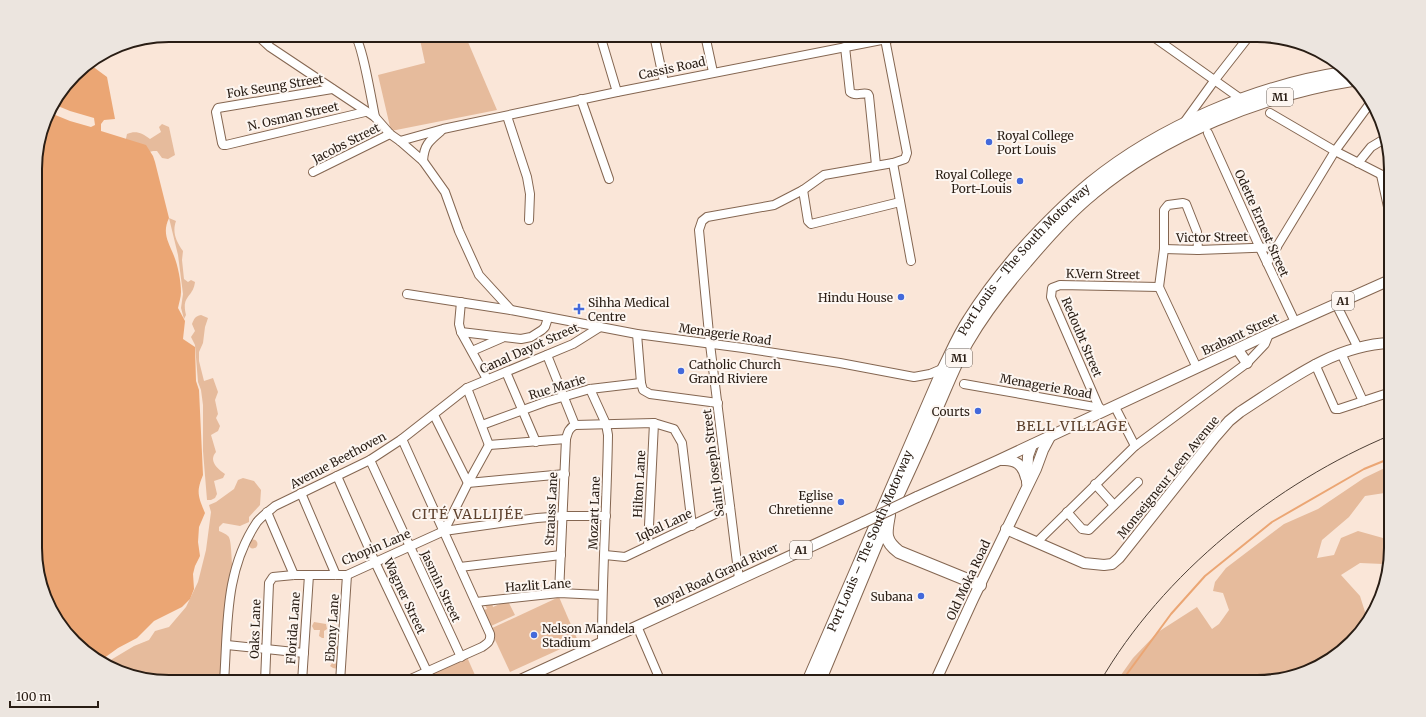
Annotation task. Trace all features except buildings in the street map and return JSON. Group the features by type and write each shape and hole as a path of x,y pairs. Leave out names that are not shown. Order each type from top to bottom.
{"highway":[{"path":"1294,83 1336,70"},
{"name":"Port Louis – The South Motorway","path":"811,675 944,368 969,320 1001,275 1036,234 1063,207 1092,182 1138,150 1183,125 1241,99 1294,83 1342,74"},
{"name":"Port Louis – The South Motorway","path":"822,675 889,515 950,378 974,330 999,292 1071,212 1093,192 1147,154 1179,137 1236,112 1288,94 1349,81"},
{"path":"889,515 886,532 887,540 899,552 980,585"}],"main road":[{"name":"Brabant Street","path":"1101,410 1115,407 1295,322 1384,284"},
{"name":"Monseigneur Leen Avenue","path":"1006,529 1084,563 1104,565 1112,564 1119,558 1229,421 1315,364 1341,353 1358,348 1384,345"},
{"path":"1238,350 1247,363"},
{"name":"Royal Road Grand River","path":"531,675 1000,460 1101,410"},
{"name":"Old Moka Road","path":"938,675 1026,484 1051,436"},
{"name":"Old Moka Road","path":"1026,484 1028,456 1032,445"},
{"path":"1000,460 1010,460 1019,464 1022,467 1026,484"}],"street":[{"path":"265,42 374,117 390,134 423,161 446,192 459,231 479,275 511,310"},
{"path":"357,42 362,54 374,117"},
{"path":"602,42 616,92"},
{"path":"655,42 664,82"},
{"path":"707,42 713,72"},
{"name":"Cassis Road","path":"400,141 443,129 616,92 870,42"},
{"path":"886,42 906,153 905,159 893,164 876,165 824,174 803,190 808,221 811,224 900,202"},
{"path":"1160,42 1241,99"},
{"path":"1183,125 1214,80 1244,42"},
{"path":"845,47 850,92 854,94 865,93 869,96 876,165"},
{"name":"Fok Seung Street","path":"226,145 223,145 222,142 216,109 332,89"},
{"path":"581,100 609,179"},
{"path":"1267,263 1335,151 1368,107"},
{"name":"N. Osman Street","path":"226,145 365,112"},
{"path":"1270,113 1335,151 1384,176"},
{"path":"507,116 527,177 530,194 529,220"},
{"path":"423,161 424,151 429,141 443,129"},
{"name":"Odette Ernest Street","path":"1208,133 1295,322"},
{"name":"Jacobs Street","path":"313,172 390,134"},
{"path":"1358,163 1371,147 1381,141"},
{"path":"893,164 911,261"},
{"path":"1381,175 1384,189"},
{"name":"Saint Joseph Street","path":"739,579 710,344 699,230 702,221 707,217 774,205 803,190"},
{"path":"1197,368 1159,287 1164,249 1164,210 1168,205 1186,204 1197,232 1198,250"},
{"name":"Victor Street","path":"1164,249 1198,250 1277,247"},
{"name":"K.Vern Street","path":"1051,292 1052,288 1060,285 1159,287"},
{"name":"Redoubt Street","path":"1051,292 1051,297 1101,410"},
{"name":"Menagerie Road","path":"407,294 511,310 637,334 840,363 914,377 930,374 944,368"},
{"path":"461,302 459,324 461,332 487,380"},
{"path":"1336,304 1358,348"},
{"path":"461,332 521,339 531,337 545,327 548,318"},
{"name":"Canal Dayot Street","path":"467,388 573,344 600,327"},
{"path":"637,334 641,384 643,390 650,394 718,403"},
{"path":"1038,542 1135,446 1247,363 1265,344 1269,334"},
{"path":"472,351 503,337"},
{"path":"1341,353 1363,401"},
{"path":"547,355 564,396 573,426 654,424 674,429 682,443 692,526"},
{"path":"1315,364 1335,408 1338,409 1384,394"},
{"path":"506,372 536,442"},
{"name":"Rue Marie","path":"482,425 564,396 590,389 641,384"},
{"name":"Menagerie Road","path":"964,384 1101,410"},
{"path":"444,531 489,445 467,388"},
{"name":"Avenue Beethoven","path":"225,675 228,606 235,570 244,548 258,522 275,506 370,460 402,439 467,388"},
{"name":"Mozart Lane","path":"590,389 606,424 608,435 605,555 602,595 602,642"},
{"path":"1115,407 1135,446"},
{"path":"434,415 468,483"},
{"name":"Hilton Lane","path":"648,546 654,424"},
{"name":"Strauss Lane","path":"560,593 566,439 568,430 573,426"},
{"path":"402,439 490,634 488,643 482,647 420,675"},
{"path":"489,445 566,439"},
{"name":"Jasmin Street","path":"370,460 461,657"},
{"path":"468,483 565,474"},
{"name":"Wagner Street","path":"337,476 375,562 428,675"},
{"path":"1067,512 1082,529 1089,530 1138,482"},
{"path":"1095,484 1114,506"},
{"path":"301,493 336,575"},
{"name":"Iqbal Lane","path":"605,555 625,557 730,507"},
{"path":"267,512 294,575"},
{"name":"Chopin Lane","path":"272,578 277,576 294,575 347,575 444,531 537,518 564,516 606,516"},
{"path":"460,567 561,555"},
{"name":"Florida Lane","path":"302,675 309,575"},
{"name":"Ebony Lane","path":"340,675 347,575"},
{"name":"Oaks Lane","path":"265,675 269,583 272,578"},
{"name":"Hazlit Lane","path":"476,602 560,593 602,595"},
{"path":"637,626 659,675"},
{"path":"227,645 304,653"}],"shaded area":[{"path":"420,42 468,42 497,110 391,131 378,75 425,63"},
{"path":"93,67 107,77 115,119 104,120 101,124 101,131 146,145 153,156 169,218 166,233 180,278 181,294 178,308 185,321 183,339 195,347 196,381 199,390 203,475 199,486 199,494 205,513 199,527 198,542 200,556 193,574 194,589 190,599 182,607 154,621 137,638 118,648 105,658 85,644 63,619 46,581 43,565 42,160 46,136 54,115 91,127 95,125 94,118 59,106 63,98 79,79"},
{"path":"162,124 169,127 175,155 168,159 162,158 157,151 139,155 125,143 127,134 133,132 142,134 150,139 161,132 159,127"},
{"path":"169,218 176,221 174,229 178,244 183,251 182,260 184,279 188,282 191,280 195,282 192,291 186,300 186,315 184,319 181,308 183,294 178,255"},
{"path":"201,315 208,318 203,343 199,352 199,361 204,381 213,378 218,392 215,400 218,414 216,418 220,426 218,431 211,435 216,452 213,462 225,474 223,478 214,481 217,494 215,498 211,500 207,500 203,451 203,405 201,390 198,382 195,345 191,337 195,331 192,324 193,321 196,317"},
{"path":"1384,468 1384,493 1365,496 1349,517 1322,540 1317,558 1334,555 1341,538 1358,531 1384,538 1383,564 1360,563 1341,575 1360,596 1366,614 1353,632 1341,644 1328,654 1313,662 1282,673 1266,675 1121,675 1133,658 1158,632 1197,607 1212,629 1219,624 1229,610 1223,593 1213,591 1215,582 1226,568 1284,524 1318,509 1364,478"},
{"path":"243,478 254,481 261,490 260,505 249,517 249,522 240,526 223,523 219,527 219,531 229,538 233,570 224,675 152,674 136,671 110,660 134,646 149,640 155,631 169,627 186,607 198,582 206,550 211,512 209,505 216,502 234,489 238,480"},
{"path":"253,539 258,544 253,549 248,544"},
{"name":"Nelson Mandela Stadium","path":"559,597 578,641 510,672 490,629"},
{"path":"492,603 493,607 502,603 509,603 515,615 491,626 484,610 487,609 485,605"},
{"path":"314,622 326,624 327,629 324,631 324,638 319,636 320,630 314,630 312,626"},
{"path":"337,646 339,646 338,669 330,666 335,659 333,654"},
{"path":"467,657 475,675 432,675"}],"waterway":[{"path":"1126,675 1171,614 1205,576 1272,522 1364,469 1384,461"}],"tram line":[{"path":"1105,675 1126,642 1156,604 1189,569 1226,536 1265,505 1306,478 1348,455 1384,438"}],"place":[{"name":"Royal College Port Louis","path":"989,142"},
{"name":"Royal College Port-Louis","path":"1020,181"},
{"name":"Hindu House","path":"901,297"},
{"name":"Sihha Medical Centre","path":"579,309"},
{"name":"Catholic Church Grand Riviere","path":"681,371"},
{"name":"Courts","path":"978,411"},
{"name":"Eglise Chretienne","path":"841,502"},
{"name":"Subana","path":"921,596"},
{"name":"Nelson Mandela Stadium","path":"534,635"}],"district":[{"name":"BELL VILLAGE","path":"1072,426"},
{"name":"CITÉ VALLIJÉE","path":"468,514"}]}
